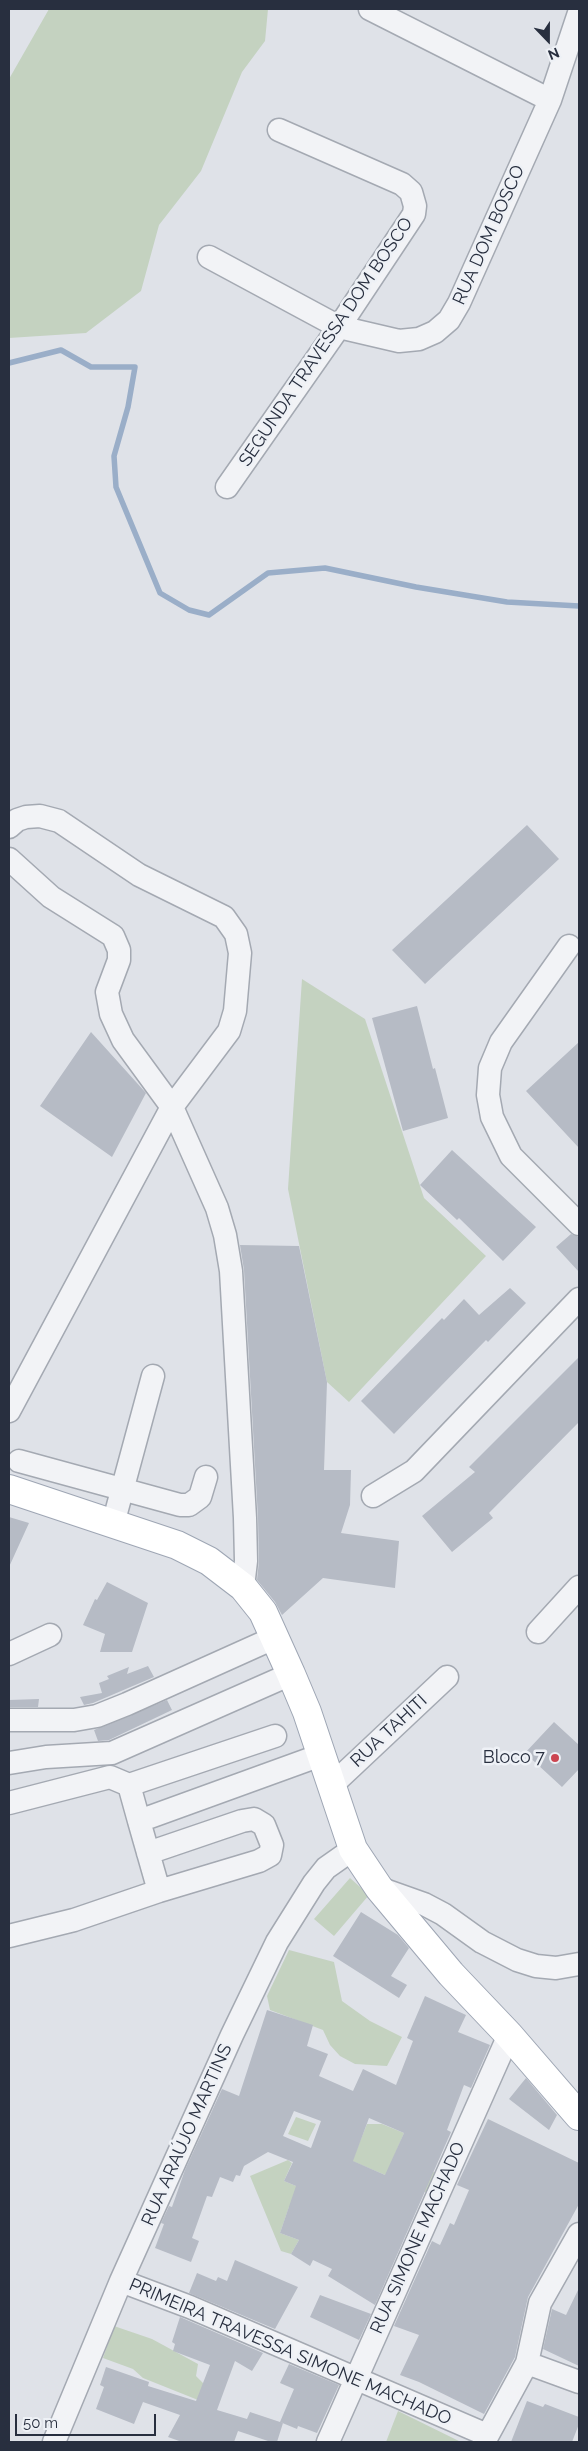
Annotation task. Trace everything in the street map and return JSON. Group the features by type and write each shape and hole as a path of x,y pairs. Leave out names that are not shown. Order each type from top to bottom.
{"main road":[{"path":"9,1490 194,1552 226,1572 243,1587 263,1612 292,1674 353,1849 379,1888 451,1974 509,2035 579,2116"}],"street":[{"path":"370,9 550,100"},
{"name":"RUA DOM BOSCO","path":"209,257 339,327 399,341 420,338 435,332 448,320 459,303 550,100 579,13"},
{"name":"SEGUNDA TRAVESSA DOM BOSCO","path":"227,487 339,327 414,214 415,206 410,192 402,184 279,130"},
{"path":"9,828 17,820 26,817 40,816 59,821 139,875 224,917 236,934 240,953 235,1011 229,1031 172,1107 9,1411"},
{"path":"9,859 51,897 114,936 119,950 119,960 107,992 111,1014 123,1040 172,1107 217,1208 225,1235 231,1270 245,1518 246,1562 243,1587"},
{"path":"570,946 500,1042 490,1068 488,1095 492,1117 511,1156 579,1224"},
{"path":"373,1496 414,1471 579,1299"},
{"path":"113,1524 153,1376"},
{"path":"19,1461 180,1505 189,1505 200,1497 206,1477"},
{"path":"538,1632 579,1587"},
{"path":"9,1654 50,1635"},
{"path":"9,1720 74,1720 97,1716 276,1637"},
{"path":"9,1763 46,1757 112,1753 292,1674"},
{"name":"RUA TAHITI","path":"330,1786 448,1677"},
{"path":"9,1803 110,1777 129,1786 276,1736"},
{"path":"139,1821 321,1755"},
{"path":"129,1786 159,1891"},
{"path":"9,1936 74,1920 159,1891 259,1862 270,1856 272,1845 264,1825 254,1819 242,1820 148,1853"},
{"name":"RUA ARAÚJO MARTINS","path":"54,2442 121,2281 232,2035 277,1942 314,1882 326,1868 353,1849"},
{"path":"379,1888 437,1910 482,1942 517,1960 536,1966 556,1968 579,1964"},
{"name":"RUA SIMONE MACHADO","path":"328,2442 509,2035"},
{"path":"486,2439 527,2363 540,2303 579,2234"},
{"name":"PRIMEIRA TRAVESSA SIMONE MACHADO","path":"121,2281 355,2378 486,2439"},
{"path":"527,2363 579,2382"}],"green space":[{"path":"49,9 268,9 265,41 242,72 201,171 159,225 141,291 86,333 9,338 9,79"},
{"path":"302,979 365,1019 424,1198 486,1256 349,1402 327,1382 288,1189"},
{"path":"350,1878 369,1895 334,1936 314,1919"},
{"path":"289,1950 334,1962 342,2001 370,2021 402,2037 387,2066 355,2064 340,2056 330,2045 323,2030 270,2010 267,1996"},
{"path":"296,2117 316,2124 308,2141 288,2134"},
{"path":"367,2124 382,2124 404,2133 395,2154 440,2175 430,2194 352,2161"},
{"path":"288,2160 292,2163 284,2181 332,2201 311,2215 289,2207 280,2233 299,2240 291,2254 281,2251 250,2176"},
{"path":"114,2326 152,2339 198,2364 196,2376 203,2383 215,2387 208,2404 143,2378 133,2369 103,2358"},
{"path":"398,2411 461,2442 386,2442"}],"building":[{"path":"527,825 559,859 425,984 392,950"},
{"path":"417,1006 448,1118 403,1131 372,1018"},
{"path":"91,1032 146,1093 112,1157 40,1106"},
{"path":"579,1042 579,1148 526,1091"},
{"path":"452,1150 536,1227 503,1261 459,1218 457,1220 420,1185"},
{"path":"571,1234 579,1237 579,1272 556,1247"},
{"path":"240,1245 299,1246 327,1382 324,1470 351,1470 350,1505 341,1533 399,1541 395,1588 323,1578 282,1615 275,1602 257,1580 259,1561 258,1518 244,1270"},
{"path":"510,1288 526,1303 488,1342 486,1340 394,1434 361,1401 442,1318 444,1320 464,1299 479,1315"},
{"path":"579,1357 579,1422 489,1513 493,1518 452,1552 422,1516 475,1472 469,1467"},
{"path":"9,1517 29,1523 9,1567"},
{"path":"107,1582 148,1603 132,1652 100,1652 105,1634 83,1625 95,1599 97,1600"},
{"path":"148,1666 154,1677 84,1705 80,1697 102,1693 99,1683 109,1679 107,1676 129,1667 127,1674"},
{"path":"39,1699 38,1707 9,1707 9,1700"},
{"path":"167,1700 172,1710 109,1740 98,1741 94,1730"},
{"name":"Bloco 7","path":"554,1722 579,1745 579,1769 562,1787 525,1753"},
{"path":"361,1912 398,1935 409,1948 391,1976 407,1985 399,1998 333,1956"},
{"path":"425,1996 466,2015 458,2032 490,2045 471,2088 464,2085 447,2130 451,2132 375,2305 328,2276 332,2269 313,2260 310,2266 291,2254 299,2240 280,2233 296,2186 284,2181 293,2162 268,2152 244,2166 240,2176 236,2175 233,2182 220,2177 212,2197 207,2196 192,2238 199,2241 191,2262 155,2248 164,2224 161,2223 169,2206 172,2207 185,2170 222,2089 239,2096 267,2010 313,2025 307,2046 328,2054 319,2076 353,2091 363,2069 396,2085 413,2041 407,2038","holes":["294,2111 321,2121 311,2148 283,2136","369,2118 404,2133 385,2175 353,2161"]},
{"path":"526,2078 557,2115 549,2130 509,2099"},
{"path":"488,2119 579,2163 579,2204 528,2297 515,2357 484,2414 419,2382 400,2375 419,2335 394,2326 432,2241 440,2245 450,2223 454,2225 469,2190 457,2185"},
{"path":"235,2260 298,2287 275,2329 189,2293 197,2273 216,2281 218,2277 227,2281"},
{"path":"579,2288 579,2366 543,2349 552,2309 566,2315"},
{"path":"320,2295 371,2314 359,2340 310,2317"},
{"path":"180,2317 263,2353 252,2371 235,2361 217,2410 247,2419 250,2412 283,2423 277,2442 271,2442 238,2431 234,2442 182,2442 168,2437 180,2415 143,2402 134,2424 96,2409 104,2387 100,2385 106,2367 149,2382 148,2386 196,2401 210,2365 173,2351 175,2344 172,2342"},
{"path":"289,2364 339,2385 317,2433 298,2426 297,2429 280,2422 294,2389 280,2383"},
{"path":"527,2401 543,2407 545,2404 579,2417 579,2424 572,2442 511,2442"}],"waterway":[{"path":"9,363 61,350 91,367 135,367 128,407 114,456 116,487 160,593 189,610 209,615 268,573 325,568 416,587 507,602 579,606"}],"place":[{"name":"Bloco 7","path":"555,1758"}]}
